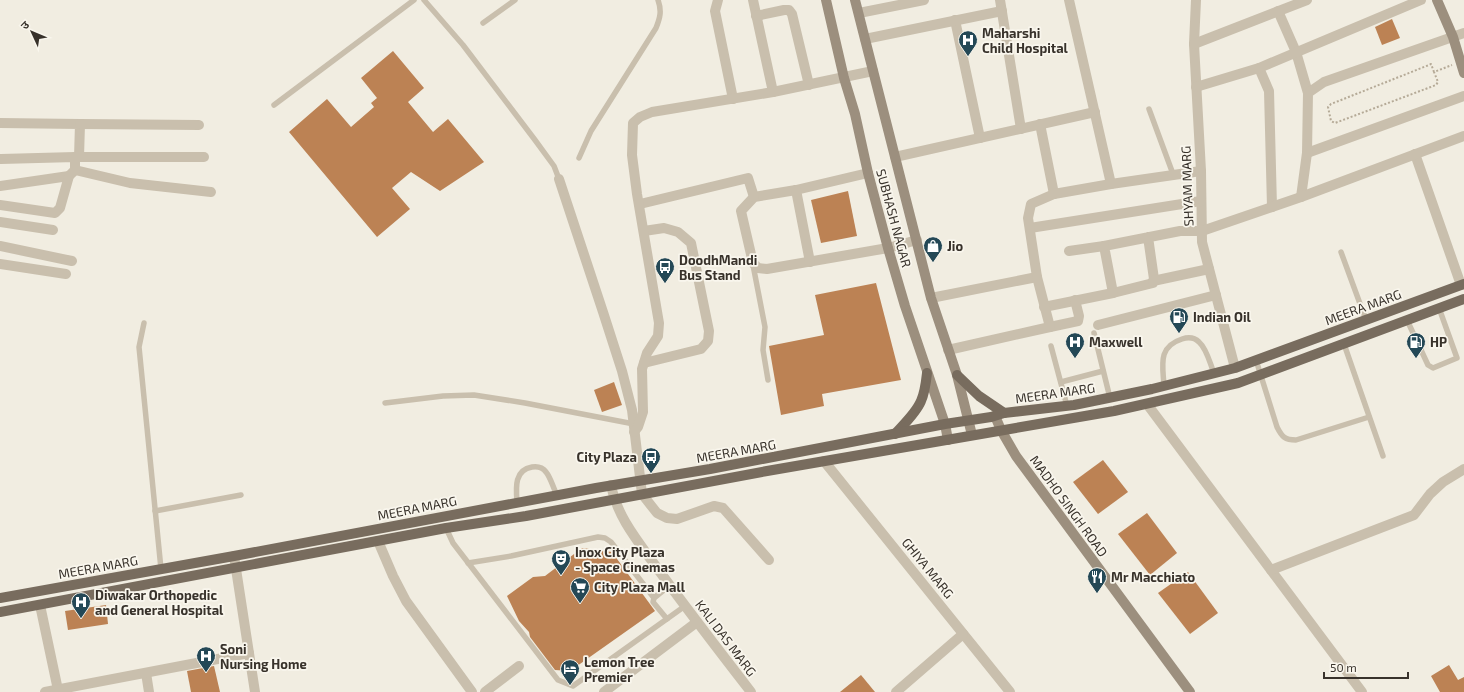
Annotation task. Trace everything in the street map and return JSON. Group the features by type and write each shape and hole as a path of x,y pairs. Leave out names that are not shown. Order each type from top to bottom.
{"main road":[{"name":"MEERA MARG","path":"0,598 234,556 611,485 710,469 999,414 1067,406 1110,398 1235,368 1463,284"},
{"name":"MEERA MARG","path":"0,612 446,528 526,516 613,499 1147,404 1238,383 1260,376 1464,299"},
{"path":"895,434 906,423 921,403 927,373"},
{"path":"957,376 999,414"}],"street":[{"path":"718,0 715,11 733,99"},
{"path":"753,0 773,92"},
{"name":"SUBHASH NAGAR","path":"826,0 844,78 855,114 868,173 888,248 927,373 945,424 948,440"},
{"path":"855,0 931,298 957,376 972,435"},
{"path":"859,13 924,0"},
{"path":"1000,0 1021,128"},
{"path":"1069,0 1111,184"},
{"name":"SHYAM MARG","path":"1196,0 1194,44 1201,171 1202,242 1235,368"},
{"path":"1194,44 1307,0"},
{"path":"1196,87 1259,68 1421,0"},
{"path":"1437,0 1453,37 1464,73"},
{"path":"756,16 790,10 809,85"},
{"path":"865,39 1002,11"},
{"path":"1278,11 1296,52 1308,93 1307,153 1301,197"},
{"path":"955,20 980,138"},
{"path":"1308,93 1324,82 1464,33"},
{"path":"1259,68 1269,91 1272,207"},
{"path":"634,428 638,427 643,412 641,387 642,368 647,353 658,336 658,323 632,155 633,123 640,117 652,112 773,92 844,78 873,70"},
{"path":"1307,153 1464,96"},
{"path":"895,157 1095,112"},
{"path":"0,123 199,125"},
{"path":"0,206 55,213 60,208 77,157 80,124"},
{"path":"1040,124 1054,194"},
{"path":"1069,251 1104,246 1180,231 1202,231 1301,197 1464,136"},
{"path":"1415,154 1463,284"},
{"path":"1,159 77,157 204,157"},
{"path":"1050,327 1036,277 1028,218 1031,204 1054,194 1172,174 1201,171"},
{"path":"0,186 72,173 130,183 211,192"},
{"path":"868,173 796,190 754,197 741,211 753,263 758,268 767,269 888,248 917,240"},
{"path":"640,204 748,178 754,197"},
{"path":"559,179 617,356 632,410 639,480 642,494 657,513 667,518 677,519 714,506 723,508 769,560"},
{"path":"796,190 810,262"},
{"path":"1030,228 1201,201"},
{"path":"0,222 53,230"},
{"path":"644,231 664,228 678,232 691,243 709,331 708,340 701,349 644,363"},
{"path":"1148,238 1153,281"},
{"path":"0,246 72,261"},
{"path":"1104,246 1113,293"},
{"path":"0,264 66,274"},
{"path":"1044,307 1149,285 1153,283 1153,281 1209,269"},
{"path":"931,298 1036,277"},
{"path":"1096,329 1216,295"},
{"path":"948,350 1078,321 1079,316 1075,300"},
{"path":"1147,404 1362,692"},
{"name":"MADHO SINGH ROAD","path":"999,414 1001,430 1016,456 1190,692"},
{"name":"GHIYA MARG","path":"824,461 1010,692"},
{"path":"1271,570 1414,515 1430,494 1443,482 1464,470"},
{"path":"611,485 613,499"},
{"name":"KALI DAS MARG","path":"613,499 627,525 685,606 751,692"},
{"path":"378,541 393,576 406,601 472,692"},
{"path":"234,556 255,692"},
{"path":"40,605 58,690"},
{"path":"604,692 697,622"},
{"path":"896,692 963,634"},
{"path":"45,692 249,653"},
{"path":"485,692 519,666"},
{"path":"146,673 149,692"}],"lane":[{"path":"274,105 414,0"},
{"path":"424,0 463,45 521,121 554,166 559,179"},
{"path":"483,23 515,0"},
{"path":"579,158 591,131 656,28 661,16 661,6 658,0"},
{"path":"1149,109 1172,174"},
{"path":"1341,252 1366,320"},
{"path":"753,263 764,327 763,350 768,380"},
{"path":"1407,320 1428,365 1433,368 1457,358 1439,308"},
{"path":"144,323 140,347 161,569"},
{"path":"1096,329 1103,371 1110,398"},
{"path":"1164,386 1164,352 1172,343 1185,338 1194,338 1201,344 1214,373"},
{"path":"1344,344 1382,456"},
{"path":"1051,346 1067,406"},
{"path":"1256,360 1277,427 1281,436 1286,440 1296,440 1369,417"},
{"path":"1061,382 1103,371"},
{"path":"385,403 443,396 474,395 525,403 634,428"},
{"path":"518,502 516,486 518,477 523,470 531,467 538,467 546,472 557,495"},
{"path":"155,512 241,495"},
{"path":"446,528 453,543 468,563 558,680 566,684 573,686 685,606"},
{"path":"468,563 511,556 598,537 605,538 611,542 654,598 653,602 668,619"},
{"path":"654,598 670,585"}],"path":[{"path":"1434,72 1460,61"},
{"path":"1431,64 1434,72 1438,82 1436,85 1335,123 1331,121 1328,107 1331,104 1431,64"}],"building":[{"path":"1392,19 1400,38 1382,45 1375,27"},
{"path":"393,51 424,88 408,102 433,132 448,119 484,162 440,191 411,172 392,188 410,209 377,237 289,132 327,99 351,127 374,107 371,103 377,98 361,78"},
{"path":"848,191 857,236 821,243 811,200"},
{"path":"876,283 901,380 822,394 824,406 781,415 769,346 824,335 815,295"},
{"path":"614,382 622,405 602,412 594,390"},
{"path":"1103,460 1128,492 1098,514 1073,482"},
{"path":"1147,513 1177,553 1150,575 1118,534"},
{"name":"City Plaza Mall","path":"582,548 612,552 655,611 570,671 555,670 530,637 529,632 519,621 507,596 533,577 545,576"},
{"path":"1188,572 1218,613 1190,634 1158,593"},
{"path":"106,605 108,624 68,630 65,611"},
{"path":"1449,665 1458,680 1464,677 1464,692 1440,692 1431,676"},
{"path":"214,666 220,692 191,692 187,671"},
{"path":"861,675 875,692 840,692"}],"place":[{"name":"Maharshi Child Hospital","path":"968,57"},
{"name":"Jio","path":"933,263"},
{"name":"DoodhMandi Bus Stand","path":"665,284"},
{"name":"Indian Oil","path":"1179,334"},
{"name":"Maxwell","path":"1075,359"},
{"name":"HP","path":"1416,359"},
{"name":"City Plaza","path":"651,474"},
{"name":"Inox City Plaza - Space Cinemas","path":"561,576"},
{"name":"Mr Macchiato","path":"1097,594"},
{"name":"City Plaza Mall","path":"580,604"},
{"name":"Diwakar Orthopedic and General Hospital","path":"81,619"},
{"name":"Soni Nursing Home","path":"206,673"},
{"name":"Lemon Tree Premier","path":"570,686"}]}
